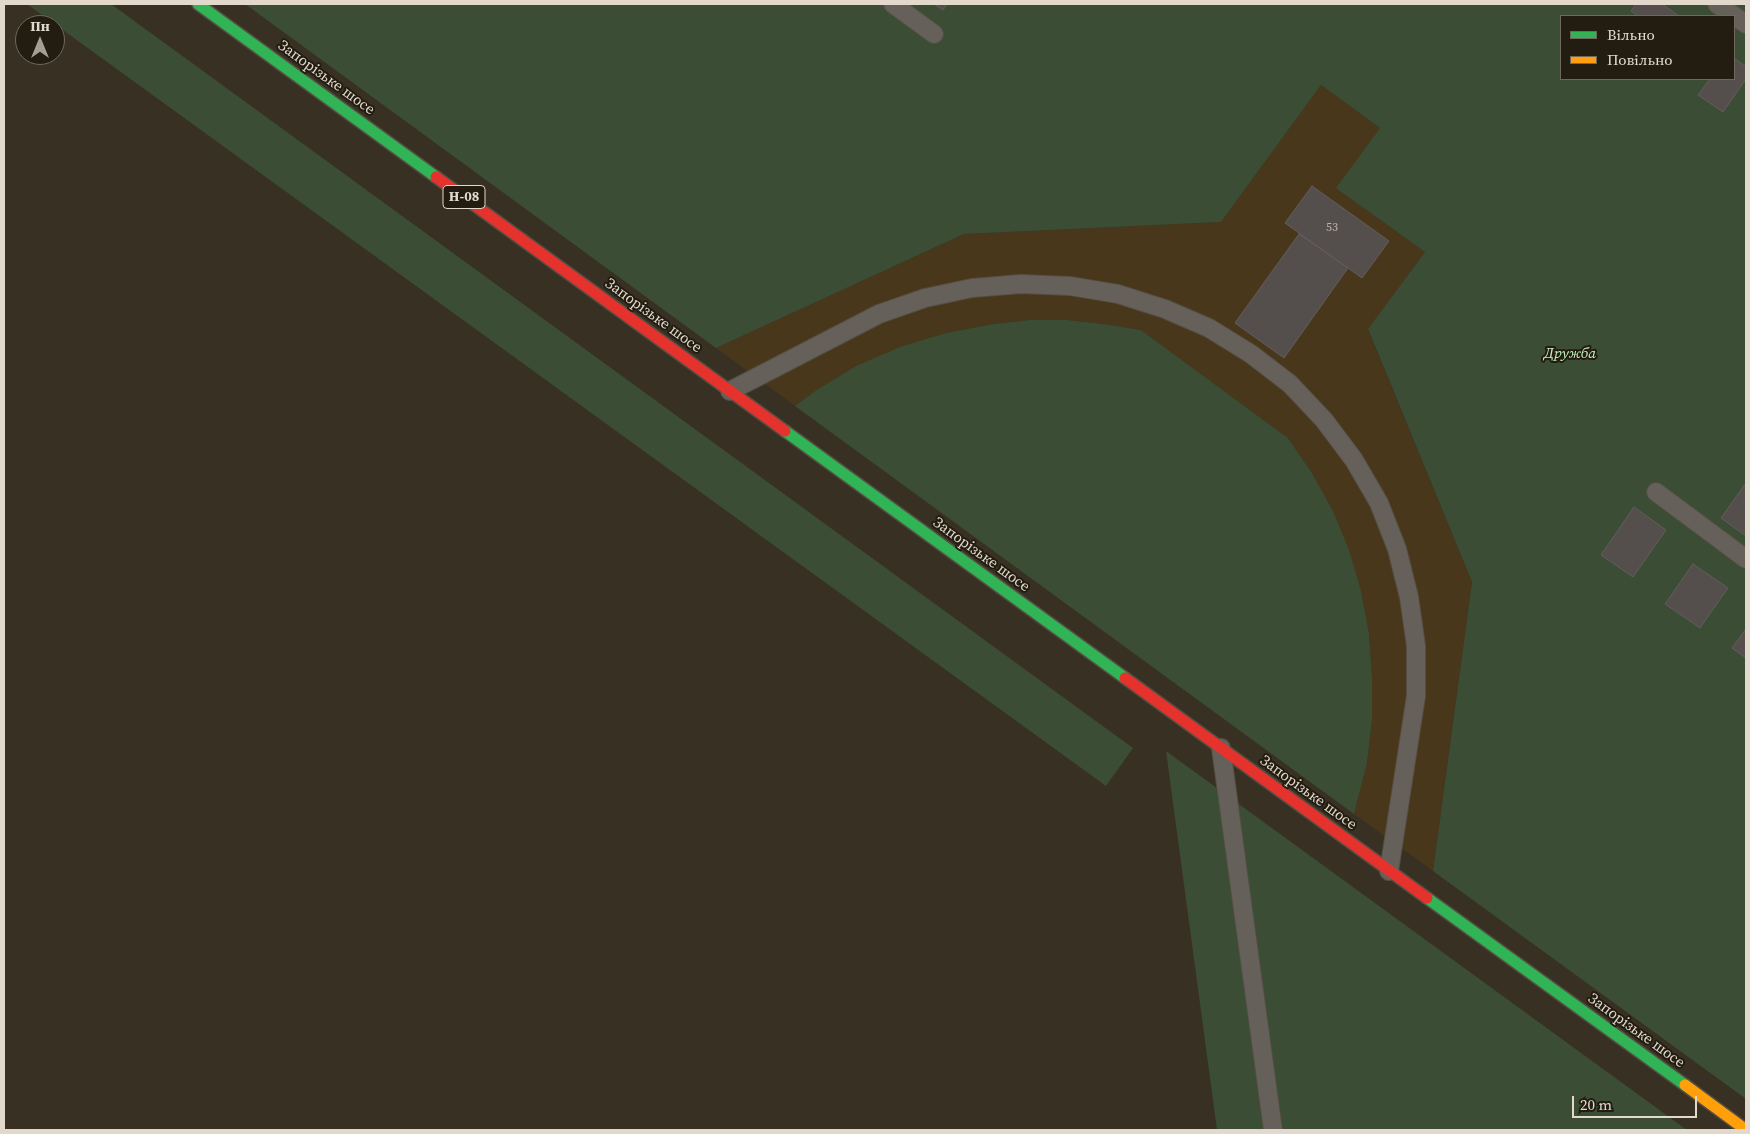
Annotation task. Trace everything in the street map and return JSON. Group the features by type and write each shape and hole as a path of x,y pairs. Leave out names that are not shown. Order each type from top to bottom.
{"main road":[{"name":"Запорізьке шосе","path":"198,4 1746,1130"}],"lane":[{"path":"892,4 934,34"},
{"path":"1717,4 1733,15"},
{"path":"1735,16 1746,24"},
{"path":"730,391 879,314 925,298 972,288 1021,284 1070,286 1118,294 1165,309 1209,328 1250,354 1290,384 1324,420 1354,460 1379,503 1397,549 1409,597 1415,636 1416,696 1390,871"},
{"path":"1656,492 1746,559"},
{"path":"1221,748 1273,1130"}],"shaded area":[{"path":"1321,85 1380,128 1337,188 1425,252 1368,330 1472,582 1433,871 1354,814 1367,763 1372,720 1369,633 1361,591 1333,511 1312,473 1288,438 1141,330 1068,320 1030,320 993,324 946,333 856,366 815,391 795,406 716,348 964,234 1221,222"}],"green space":[{"path":"27,4 111,4 1133,748 1106,786 65,32 65,15 42,15"},
{"name":"Дружба","path":"245,4 1746,4 1746,1099 1433,871 1472,582 1368,329 1425,252 1336,188 1380,128 1321,85 1221,222 964,234 716,348"},
{"path":"1030,320 1067,320 1141,330 1288,438 1312,473 1333,511 1349,550 1361,591 1369,633 1372,720 1367,763 1354,814 795,406 815,391 856,366 900,347 946,333 993,324"},
{"path":"1166,751 1687,1130 1217,1130"}],"building":[{"path":"934,4 947,4 943,10"},
{"path":"1636,4 1662,4 1678,15 1637,15 1631,11"},
{"path":"1735,59 1746,67 1746,79 1723,112 1698,95 1709,80 1735,80"},
{"path":"1312,186 1389,241 1362,278 1285,223"},
{"path":"1299,234 1348,268 1284,358 1235,323"},
{"path":"1746,483 1746,536 1721,518"},
{"path":"1634,507 1666,530 1633,577 1601,555"},
{"path":"1693,564 1728,588 1700,628 1665,604"},
{"path":"1746,629 1746,658 1732,648"}],"traffic: fast":[{"path":"198,4 436,177"},
{"path":"785,431 1125,678"},
{"path":"1427,898 1685,1085"}],"traffic: slow":[{"path":"1685,1085 1746,1130"}],"traffic: jam":[{"path":"436,177 785,431"},
{"path":"1125,678 1427,898"}]}
